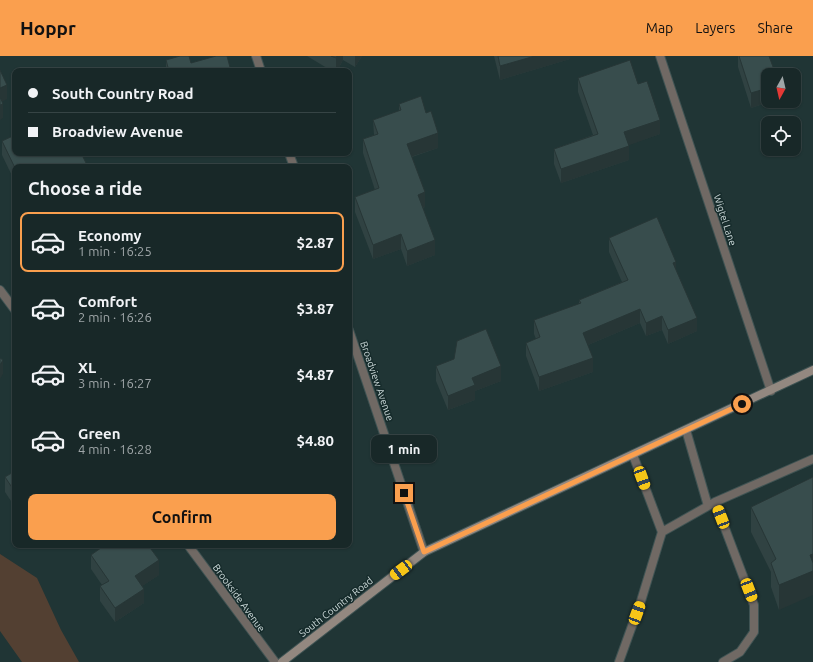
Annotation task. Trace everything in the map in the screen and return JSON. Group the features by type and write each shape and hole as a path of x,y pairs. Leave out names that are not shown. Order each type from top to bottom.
{"main road":[{"name":"South Country Road","path":"282,662 424,552 771,391 813,370"}],"street":[{"path":"256,56 260,68"},
{"name":"Wigtel Lane","path":"660,56 771,391"},
{"path":"0,290 12,306"},
{"name":"Broadview Avenue","path":"352,339 424,552"},
{"path":"686,430 708,506"},
{"path":"619,662 641,601 662,532 633,455"},
{"path":"662,532 716,502 813,459"},
{"path":"716,502 754,605 754,632 740,652 723,662"},
{"name":"Brookside Avenue","path":"190,548 275,662"}],"shaded area":[{"path":"0,554 37,578 61,630 79,662 22,662 0,631"}],"building":[{"path":"180,56 189,56 191,63 216,56 227,56 230,68 168,68 166,60"},
{"path":"498,56 535,56 500,66"},
{"path":"739,56 769,56 773,68 761,68 761,90 751,93"},
{"path":"630,60 638,84 647,81 660,120 624,132 629,146 561,169 554,149 598,134 578,78"},
{"path":"0,70 7,85 0,88"},
{"path":"421,96 426,113 431,111 438,133 407,144 425,192 418,195 435,240 407,251 401,234 373,245 355,197 379,188 363,139 378,134 373,120 401,110 399,104"},
{"path":"0,97 3,104 0,105"},
{"path":"12,136 12,156 82,156 86,164 13,164 2,141"},
{"path":"657,217 676,262 673,263 697,318 668,330 662,316 646,323 640,309 583,333 593,358 539,377 526,343 540,337 534,320 581,303 579,300 628,280 609,238"},
{"path":"486,329 501,366 472,378 475,385 448,396 436,366 454,359 457,341"},
{"path":"0,358 3,360 0,365"},
{"path":"12,473 12,488 5,477"},
{"path":"813,477 813,554 810,555 813,563 813,571 779,585 771,563 776,559 751,507"},
{"path":"101,548 150,548 159,560 135,576 144,589 115,608 100,586 109,581 91,555"}],"route":[{"path":"404,493 424,552 742,404"}]}
